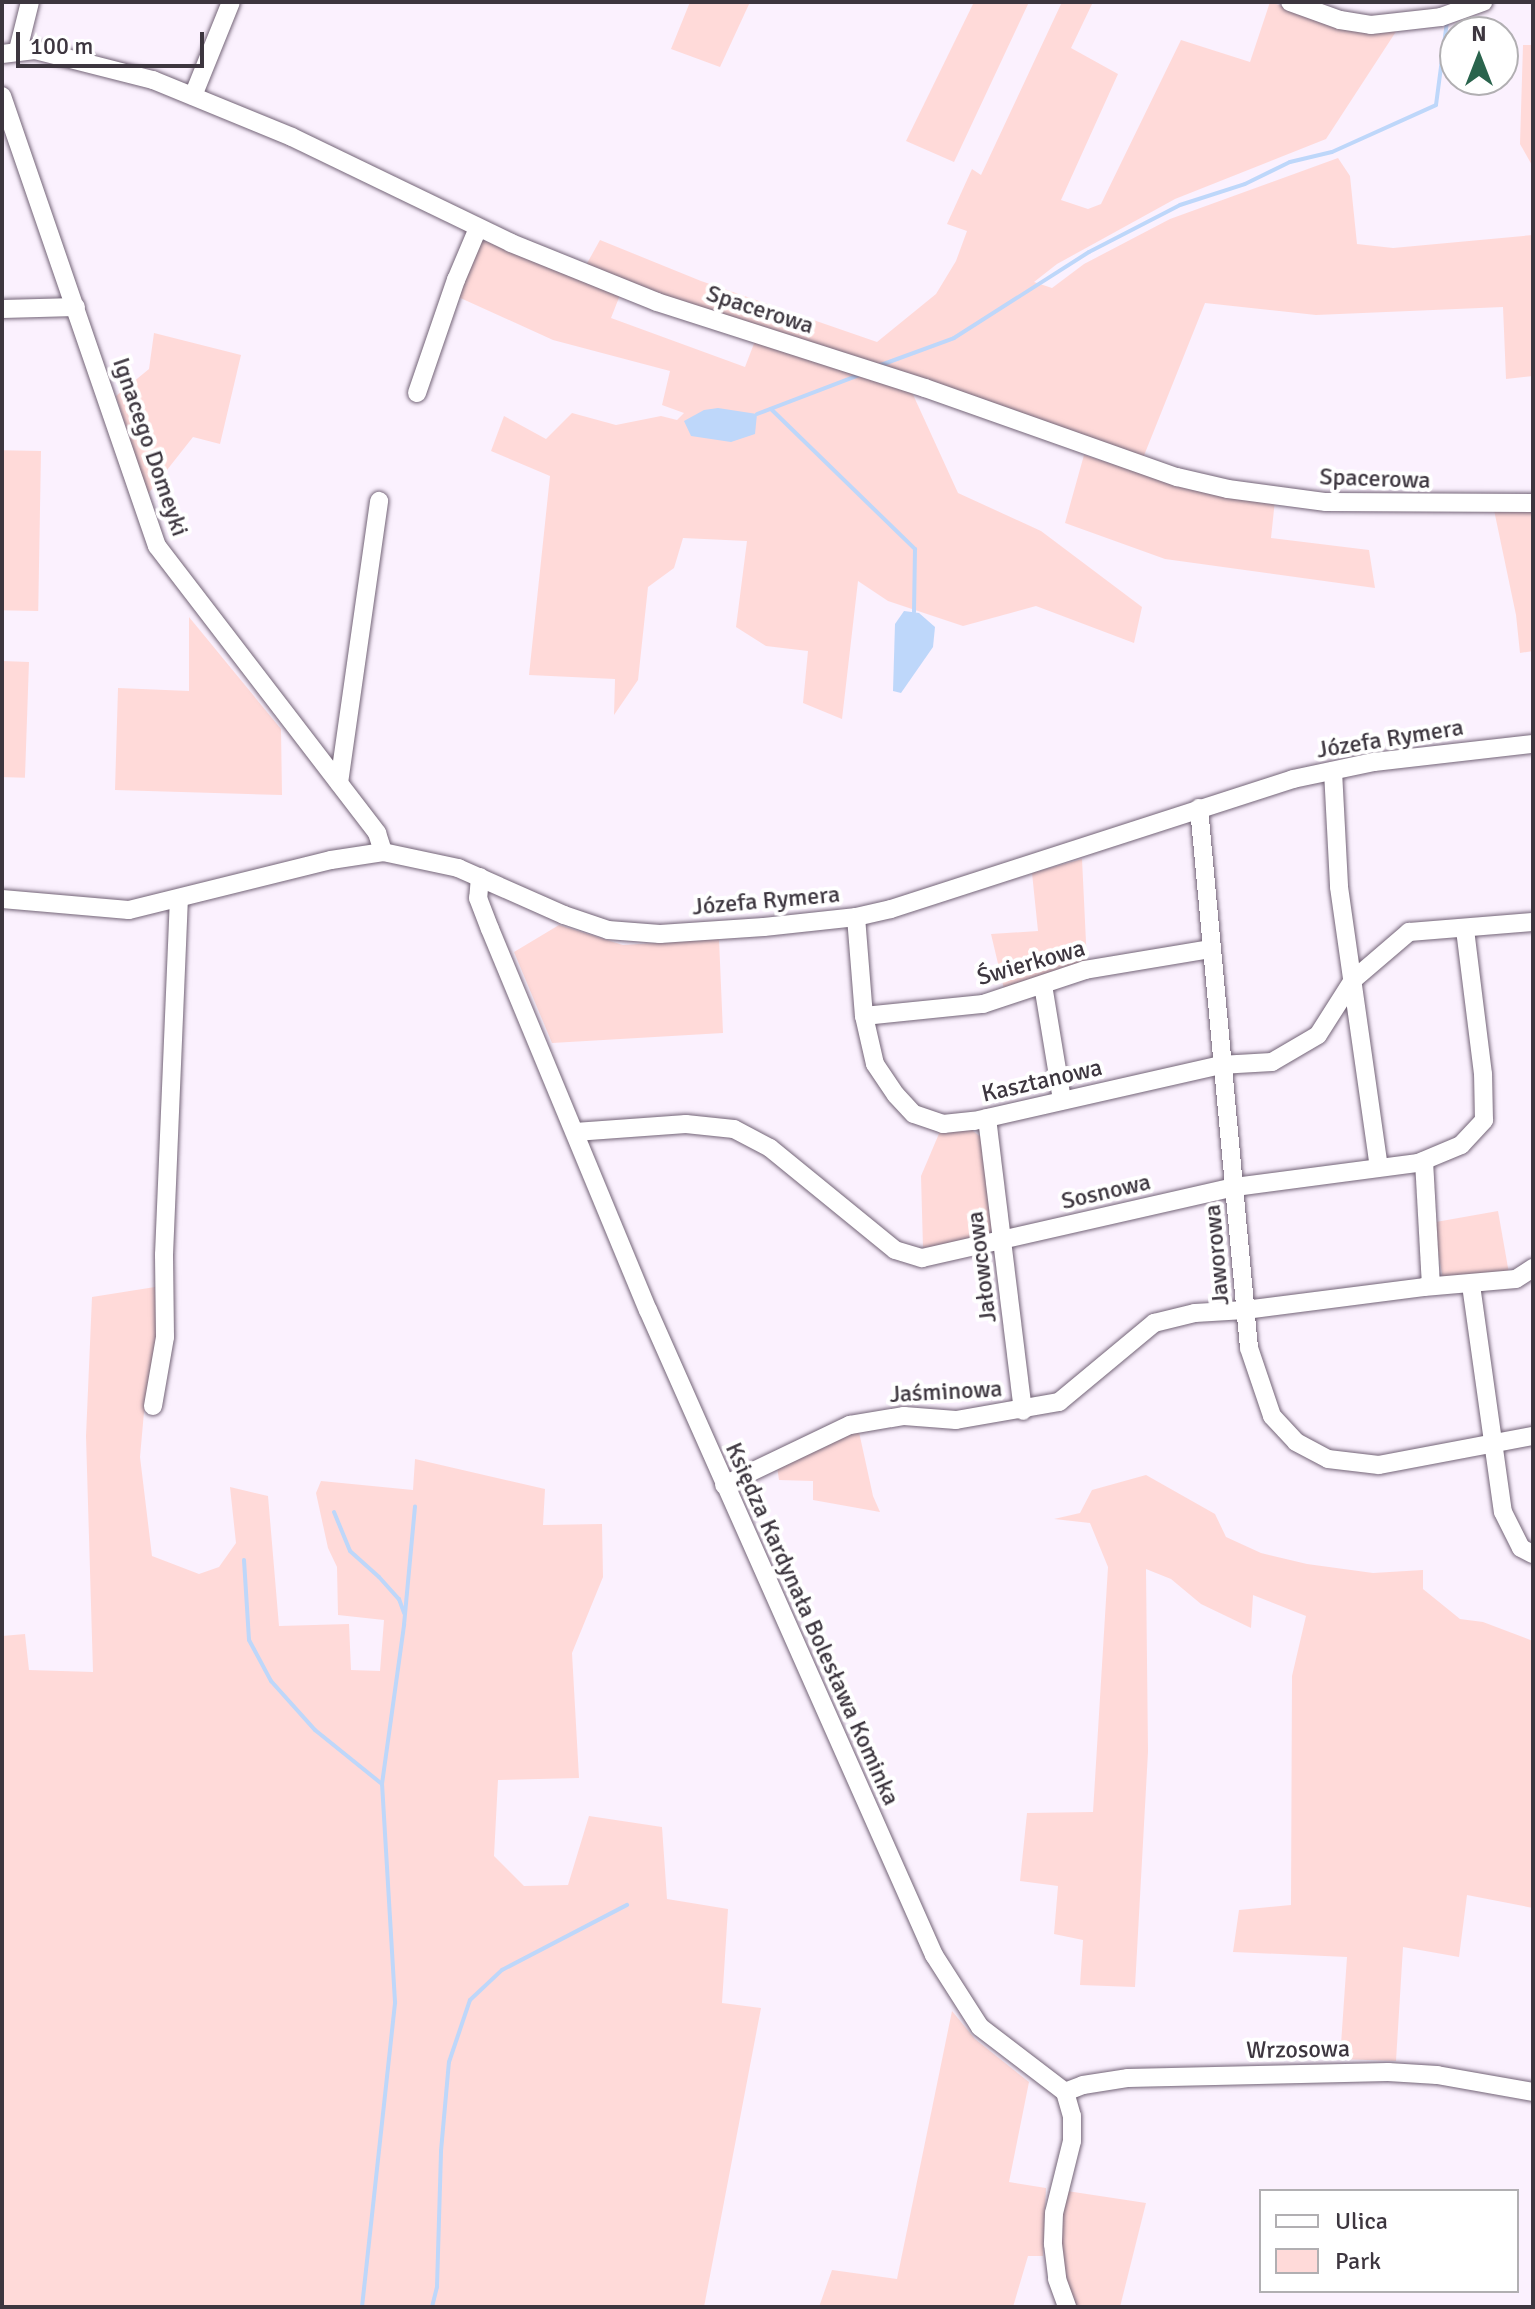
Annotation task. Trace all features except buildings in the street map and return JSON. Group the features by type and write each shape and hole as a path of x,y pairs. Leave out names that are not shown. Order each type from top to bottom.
{"street":[{"path":"10,52 30,2"},
{"path":"193,96 231,2"},
{"path":"1290,2 1340,20 1371,25 1441,17 1483,2"},
{"name":"Spacerowa","path":"10,52 62,55 193,96 292,137 478,228 657,302 925,388 1177,477 1228,489 1326,502 1533,503"},
{"name":"Ignacego Domeyki","path":"2,96 157,546 377,833 383,852"},
{"path":"417,393 456,280 478,228"},
{"path":"2,309 76,307"},
{"path":"339,783 379,501"},
{"name":"Józefa Rymera","path":"2,899 129,910 331,860 383,852 441,862 564,915 631,934 764,927 856,917 1199,808 1333,771 1374,762 1533,744"},
{"path":"1333,771 1339,887 1379,1167"},
{"name":"Jaworowa","path":"1199,808 1220,1065 1235,1187 1249,1348 1272,1416 1296,1442 1328,1459 1379,1465 1533,1436"},
{"name":"Księdza Kardynała Bolesława Kominka","path":"480,877 478,898 490,929 724,1485 948,1981 980,2027 1065,2092"},
{"path":"490,929 506,888"},
{"path":"153,1406 165,1337 164,1255 179,900"},
{"name":"Kasztanowa","path":"856,917 864,1016 875,1064 896,1095 914,1114 943,1124 987,1118 1220,1065 1272,1062 1318,1035 1353,980 1409,932 1465,930 1533,922"},
{"name":"Sosnowa","path":"575,1132 686,1124 734,1129 770,1148 895,1250 922,1258 1235,1187 1424,1161 1461,1145 1484,1120 1483,1074 1465,930"},
{"name":"Świerkowa","path":"864,1016 983,1004 1085,970 1211,949"},
{"path":"1043,985 1062,1100"},
{"name":"Jałowcowa","path":"987,1118 1023,1411"},
{"path":"1424,1161 1431,1286"},
{"name":"Jaśminowa","path":"724,1485 850,1425 904,1416 956,1420 1023,1411 1059,1402 1154,1323 1195,1313 1516,1279 1533,1268"},
{"path":"1471,1285 1503,1512 1521,1548 1533,1554"},
{"name":"Wrzosowa","path":"1065,2092 1083,2085 1128,2078 1388,2072 1437,2075 1533,2092"},
{"path":"1065,2092 1072,2116 1072,2141 1054,2213 1053,2244 1057,2279 1067,2307"}],"green space":[{"path":"690,2 750,2 720,67 671,49"},
{"path":"974,2 1029,2 954,162 906,141"},
{"path":"1062,2 1093,2 1071,48 1118,74 1061,200 1088,209 1101,204 1181,40 1250,62 1270,2 1360,32 1397,30 1326,139 1175,199 1057,264 1034,282 1052,288 1084,264 1170,219 1338,158 1350,176 1357,244 1393,248 1533,235 1533,376 1506,379 1503,307 1316,315 1205,303 1143,458 726,320 585,267 600,240 701,281 877,342 936,294 956,261 967,231 947,224 972,169 981,175"},
{"path":"1523,45 1533,45 1533,167 1520,144"},
{"path":"480,239 620,295 611,318 745,367 755,341 910,388 958,493 1041,531 1142,607 1134,643 1036,606 963,626 888,601 858,581 842,719 803,703 808,651 766,646 736,627 747,541 683,538 674,568 648,587 638,680 614,715 615,679 529,675 550,476 491,451 504,416 546,439 572,413 616,425 661,416 677,420 684,413 662,405 670,371 553,340 456,296"},
{"path":"154,333 241,355 220,444 193,437 148,494 116,396 149,369"},
{"path":"2,450 41,451 38,611 2,610"},
{"path":"1084,455 1169,482 1275,500 1271,538 1369,550 1375,588 1165,559 1065,523"},
{"path":"1533,508 1533,651 1520,653 1516,615 1494,510"},
{"path":"189,617 281,729 282,795 115,790 118,688 189,691"},
{"path":"2,661 29,662 25,778 2,777"},
{"path":"1082,859 1087,963 1004,989 991,934 1038,931 1032,873"},
{"path":"559,925 623,945 719,939 723,1033 552,1043 514,952"},
{"path":"968,1127 982,1138 994,1226 991,1234 973,1241 923,1248 921,1176 941,1129"},
{"path":"1498,1211 1509,1272 1444,1284 1433,1222"},
{"path":"155,1287 159,1345 144,1412 140,1457 152,1556 199,1574 219,1567 236,1543 230,1487 268,1496 279,1626 349,1624 351,1670 380,1671 384,1620 338,1615 337,1567 328,1548 316,1493 321,1481 413,1490 415,1459 545,1489 543,1525 602,1524 603,1577 572,1653 579,1778 498,1780 494,1856 524,1886 568,1885 589,1816 662,1827 667,1899 728,1909 722,2003 761,2008 704,2307 2,2307 2,1636 25,1634 29,1670 93,1672 86,1436 92,1297"},
{"path":"859,1432 873,1496 880,1512 813,1500 813,1481 779,1480 777,1467 842,1436"},
{"path":"1146,1475 1215,1514 1226,1537 1261,1553 1307,1564 1373,1573 1423,1570 1423,1589 1460,1619 1483,1622 1533,1641 1533,1908 1467,1895 1459,1957 1403,1947 1396,2061 1340,2059 1347,1957 1233,1952 1239,1910 1291,1905 1292,1676 1306,1616 1253,1595 1251,1628 1201,1604 1171,1579 1146,1569 1148,1752 1135,1987 1080,1985 1083,1940 1054,1934 1058,1886 1020,1881 1027,1813 1093,1812 1108,1567 1090,1523 1054,1519 1080,1513 1092,1490"},
{"path":"952,2011 975,2039 1029,2082 1009,2182 1046,2188 1043,2256 1028,2256 1013,2307 819,2307 832,2270 897,2279"},
{"path":"1067,2191 1146,2203 1120,2307 1077,2307 1068,2289 1058,2240"}],"water":[{"path":"718,408 757,414 755,434 731,442 691,436 684,421 704,410"},
{"path":"904,611 919,613 935,627 933,647 901,693 893,691 895,624"}],"waterway":[{"path":"878,366 954,338 1089,252 1180,205 1245,184 1290,162 1332,152 1436,105 1439,82"},
{"path":"757,414 859,375"},
{"path":"771,409 915,549 914,612"},
{"path":"362,2307 395,2002 382,1784 404,1625 415,1507"},
{"path":"334,1512 350,1551 399,1599 404,1613"},
{"path":"244,1560 249,1640 271,1681 315,1730 382,1784"},
{"path":"432,2307 437,2287 441,2151 449,2062 470,2000 502,1970 627,1905"}]}
